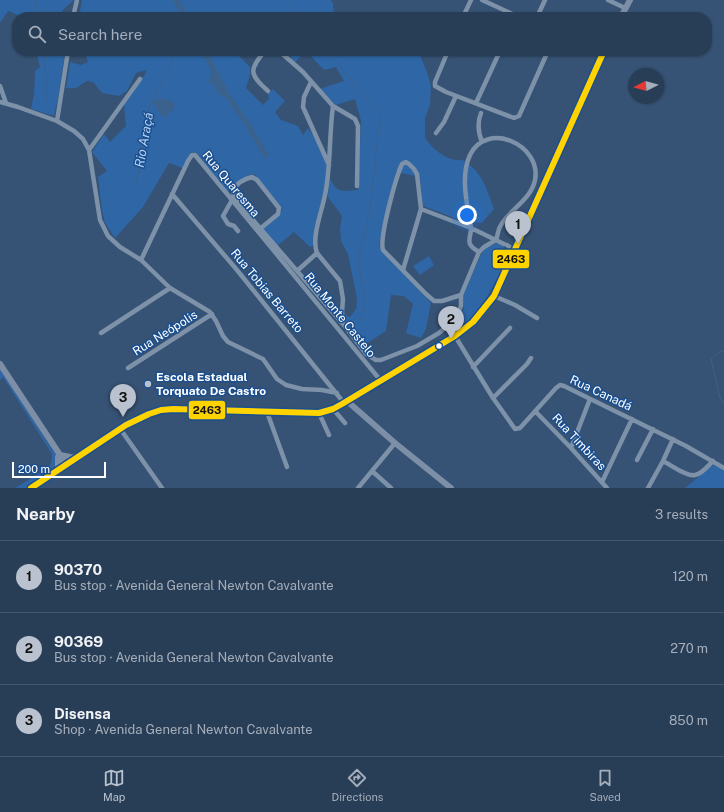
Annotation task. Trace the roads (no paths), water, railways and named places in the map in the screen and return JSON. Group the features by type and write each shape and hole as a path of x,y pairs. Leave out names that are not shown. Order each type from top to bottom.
{"main road":[{"path":"623,12 630,0"},
{"path":"31,488 149,413 165,409 319,413 333,409 346,402 455,336 473,322 494,296 601,56"},
{"path":"0,364 65,466"},
{"path":"346,402 451,488"},
{"path":"59,456 79,458"},
{"path":"56,473 59,456"}],"street":[{"path":"74,12 77,0"},
{"path":"465,12 471,0"},
{"path":"482,0 507,12"},
{"path":"539,12 545,0"},
{"path":"608,0 625,8"},
{"path":"57,121 67,56"},
{"path":"261,56 254,64 254,74 256,80 268,91"},
{"path":"285,56 303,72 333,106 358,123 357,186"},
{"path":"446,56 435,85 439,89 511,118 517,118 519,116 546,56"},
{"path":"476,103 498,56"},
{"path":"89,150 140,79"},
{"path":"311,82 304,97 303,107 329,167"},
{"path":"0,86 3,102"},
{"path":"0,94 3,102"},
{"path":"436,133 444,122 456,96"},
{"path":"3,102 57,121 78,135 89,150 100,220 108,236 116,244 141,260 170,288 212,314 223,336 228,342 263,359 280,382 291,387 338,393"},
{"path":"333,106 329,167 316,240 316,249 317,253 340,281 343,299 343,324"},
{"path":"481,113 479,128 482,142"},
{"path":"261,228 278,214 280,208 254,177 241,182 233,190 233,196 343,324 366,354 376,360 381,360 413,348 439,333 447,326 459,311 461,306 460,295 479,252 484,247 496,240 500,226 522,203 531,189 535,180 534,164 530,154 520,145 504,138 495,138 482,142 476,147 470,155 465,176 465,192 471,228 470,244 479,252"},
{"name":"Rua Quaresma","path":"141,260 188,161 193,155 196,156 283,262"},
{"path":"403,270 421,209 417,174 414,168 406,162 402,164 397,176 382,246 383,250 403,270 434,301 442,301 460,295"},
{"name":"Rua Tobias Barreto","path":"172,194 346,402"},
{"path":"232,200 223,216 228,224 234,226 238,231"},
{"path":"421,209 471,228 514,250"},
{"path":"297,271 317,253"},
{"name":"Rua Monte Castelo","path":"283,262 382,381"},
{"path":"101,332 170,288"},
{"path":"494,296 515,305 537,318"},
{"name":"Rua Neópolis","path":"128,368 212,314"},
{"path":"473,367 510,328"},
{"name":"Rua Canadá","path":"455,336 473,367 514,429 520,428 556,388 562,385 653,429 724,468"},
{"path":"493,398 527,364 531,358"},
{"path":"571,448 590,399"},
{"path":"333,409 345,424"},
{"name":"Rua Timbiras","path":"535,411 607,488"},
{"path":"267,412 287,467"},
{"path":"319,413 329,435"},
{"path":"602,482 632,419"},
{"path":"637,460 653,429"},
{"path":"121,430 162,488"},
{"path":"648,488 663,461 672,439"},
{"path":"358,488 395,443"},
{"path":"663,461 686,474 692,475 699,474 713,461"},
{"path":"372,471 392,488"}],"waterway":[{"path":"36,0 37,12"},
{"name":"Rio Araçá","path":"176,0 183,12"},
{"path":"285,0 295,12"},
{"path":"44,56 46,103"},
{"name":"Rio Araçá","path":"136,187 149,107 173,61 174,56"},
{"name":"Rio Araçá","path":"207,56 227,95 246,122 266,155"},
{"path":"331,56 380,115 370,210 357,264 366,296 360,322"},
{"path":"724,351 721,351 711,359 720,398 724,403"}],"place":[{"name":"90370","path":"518,244"},
{"name":"90369","path":"451,339"},
{"name":"Escola Estadual Torquato De Castro","path":"148,384"},
{"name":"Disensa","path":"123,417"}]}
